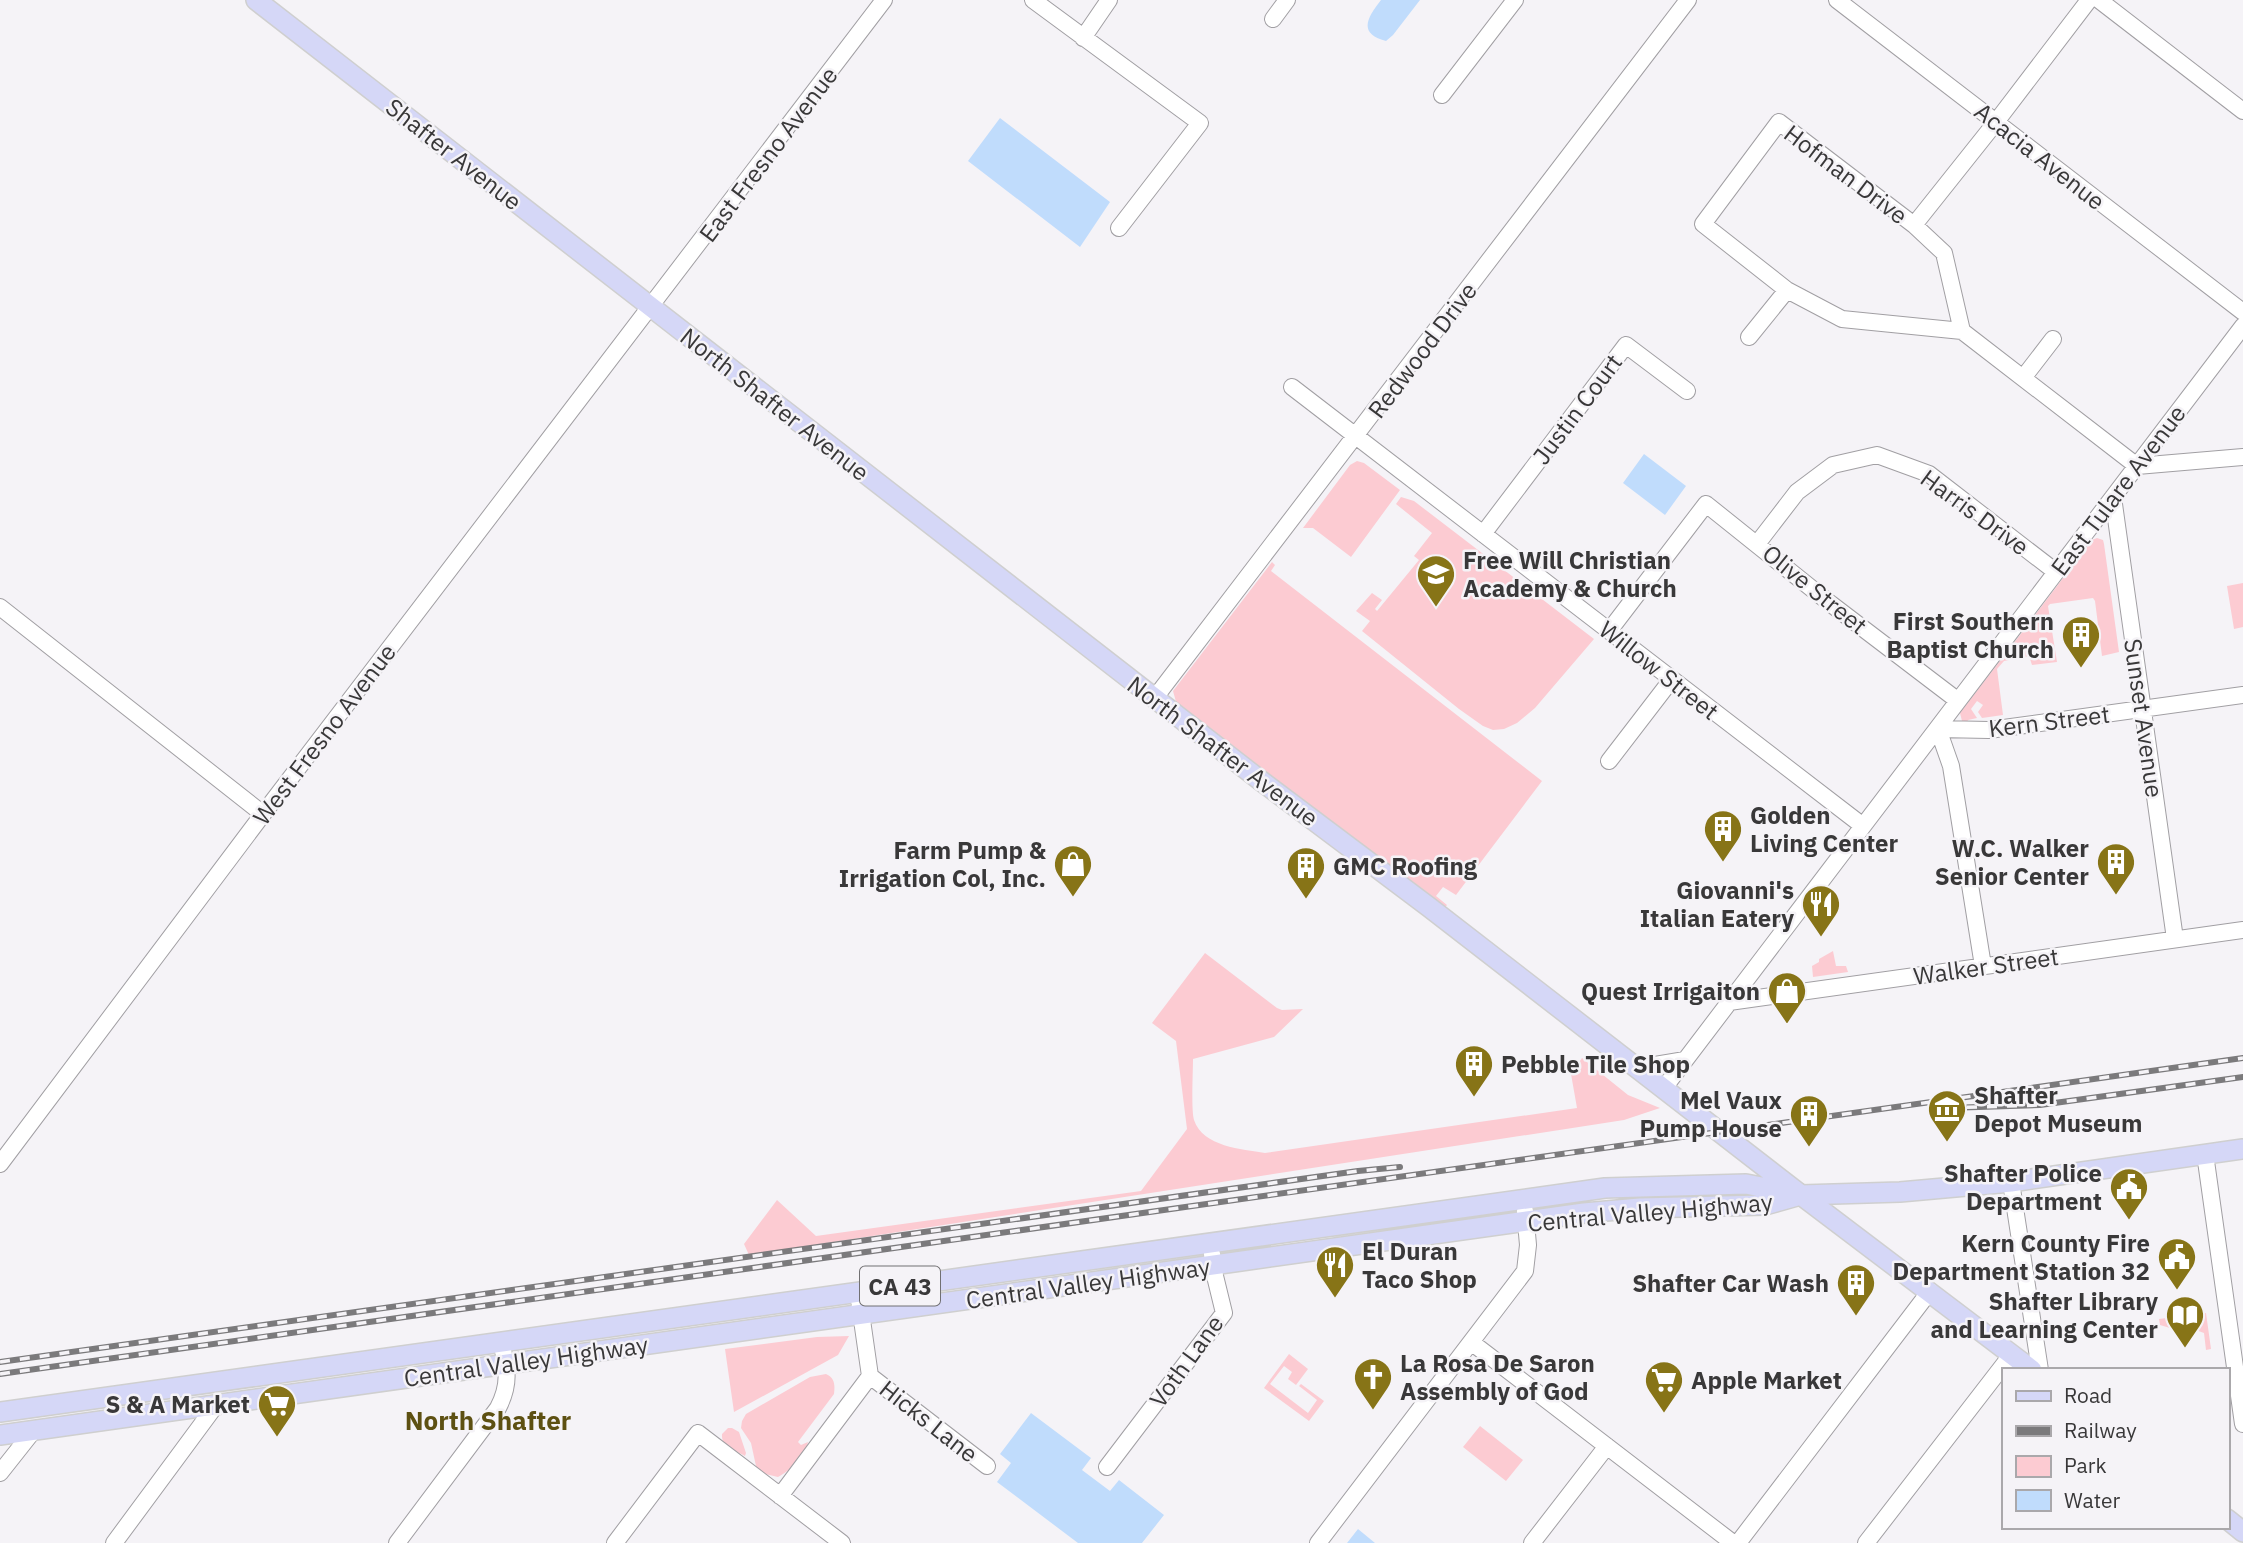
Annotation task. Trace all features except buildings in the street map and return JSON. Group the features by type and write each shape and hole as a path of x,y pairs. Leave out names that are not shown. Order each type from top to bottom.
{"main road":[{"name":"Shafter Avenue","path":"256,0 651,307"},
{"name":"North Shafter Avenue","path":"651,307 1154,699 1429,906 1801,1195 2030,1368"},
{"name":"Central Valley Highway","path":"0,1412 1523,1198 1626,1186 1746,1184 1801,1195 1900,1192 2011,1182 2243,1149"},
{"name":"Central Valley Highway","path":"0,1435 1526,1222 1640,1208 1765,1205 1801,1195"}],"street":[{"name":"East Fresno Avenue","path":"651,307 884,0"},
{"path":"1033,0 1199,123 1119,228"},
{"path":"1083,38 1109,0"},
{"path":"1273,19 1287,0"},
{"path":"1442,95 1515,0"},
{"name":"Redwood Drive","path":"1154,699 1688,0"},
{"name":"Acacia Avenue","path":"1837,0 2243,312"},
{"path":"1914,225 2089,0"},
{"path":"2099,0 2243,111"},
{"name":"Hofman Drive","path":"1779,121 1914,225 1944,253 1962,331 1842,319 1787,290 1703,224 1779,121"},
{"path":"1749,337 1787,290"},
{"name":"West Fresno Avenue","path":"0,1164 263,814 651,307"},
{"name":"East Tulare Avenue","path":"1664,1088 2243,326"},
{"path":"1962,331 2137,466 2243,457"},
{"path":"2023,378 2053,340"},
{"name":"Justin Court","path":"1483,534 1626,345 1687,391"},
{"name":"Willow Street","path":"1292,387 1863,826"},
{"name":"Harris Drive","path":"1757,544 1797,492 1833,465 1877,455 1929,474 2056,572"},
{"name":"Sunset Avenue","path":"2113,497 2175,939"},
{"name":"Olive Street","path":"1609,631 1706,504 1831,604 1957,699"},
{"path":"0,607 263,814"},
{"path":"1609,761 1672,679"},
{"name":"Kern Street","path":"1938,729 1989,730 2243,695"},
{"path":"1938,729 1951,766 1983,967"},
{"name":"Walker Street","path":"1729,1002 2243,930"},
{"path":"1637,1068 1685,1060"},
{"path":"2205,1154 2243,1424"},
{"path":"2011,1182 2040,1368"},
{"path":"1318,1543 1525,1271 1528,1255 1523,1198"},
{"name":"Voth Lane","path":"1108,1466 1224,1313 1211,1243"},
{"path":"1738,1543 1930,1291"},
{"path":"780,1496 870,1376 859,1292"},
{"path":"397,1543 498,1408 507,1387 501,1341"},
{"path":"1471,1342 1733,1543"},
{"path":"1866,1543 2012,1354"},
{"name":"Hicks Lane","path":"870,1376 988,1466"},
{"path":"114,1543 216,1405"},
{"path":"0,1473 34,1430"},
{"path":"615,1543 698,1433 780,1496 821,1537 842,1543"},
{"path":"1532,1543 1607,1446"}],"green space":[{"path":"1357,461 1364,463 1400,490 1351,557 1313,528 1303,528 1350,465"},
{"path":"1401,497 1414,501 1594,639 1535,708 1517,723 1504,729 1493,730 1483,726 1362,631 1370,621 1356,611 1372,593 1382,600 1375,609 1377,611 1419,560 1414,556 1432,533 1396,504"},
{"path":"2092,540 2103,540 2104,544 2119,652 2102,656 2093,598 2050,604 2048,606 2057,662 2032,665 2029,656 2004,661 1997,669 2003,715 1982,718 1978,712 1983,705 1977,701 1971,709 1977,718 1968,720 1967,723 1962,721 1960,713 2033,618 2036,622 2035,615"},
{"path":"1272,562 1275,565 1271,571 1542,781 1456,895 1443,887 1436,896 1447,905 1443,910 1178,709 1173,691"},
{"path":"2243,583 2243,627 2234,629 2227,586"},
{"path":"1833,951 1836,966 1846,966 1848,972 1813,977 1812,966"},
{"path":"1205,953 1277,1008 1303,1009 1274,1037 1193,1059 1194,1120 1206,1136 1224,1145 1265,1153 1577,1108 1571,1074 1582,1058 1628,1095 1660,1108 1624,1120 749,1255 744,1244 777,1200 816,1236 1141,1191 1187,1129 1176,1041 1152,1023"},
{"path":"2206,1313 2211,1349 2206,1350 2204,1333 2180,1326 2177,1322 2170,1328 2160,1325 2159,1319"},
{"path":"849,1336 838,1355 734,1412 725,1349 817,1337"},
{"path":"1289,1354 1308,1369 1296,1385 1288,1379 1292,1372 1284,1366 1270,1384 1308,1413 1317,1400 1299,1386 1301,1384 1324,1401 1309,1421 1264,1388"},
{"path":"826,1374 834,1382 834,1394 798,1442 801,1445 808,1442 804,1453 792,1467 778,1477 761,1473 756,1466 751,1443 741,1428 746,1414 810,1377"},
{"path":"1480,1426 1523,1460 1506,1481 1463,1447"},
{"path":"728,1428 739,1432 745,1456 724,1443 722,1434"}],"water":[{"path":"1381,0 1420,0 1386,41 1377,38 1368,29 1369,18"},
{"path":"1000,118 1110,202 1080,247 968,161"},
{"path":"1644,454 1686,486 1665,515 1623,483"},
{"path":"1031,1413 1091,1458 1082,1470 1110,1491 1119,1480 1164,1515 1142,1543 1078,1543 997,1482 1011,1463 1000,1454"},
{"path":"1358,1529 1375,1543 1347,1543"}],"railway":[{"path":"0,1374 2243,1058"},
{"path":"1947,1108 2040,1105 2243,1077"},
{"path":"0,1362 1400,1167"}],"place":[{"name":"Free Will Christian Academy & Church","path":"1436,608"},
{"name":"First Southern Baptist Church","path":"2081,669"},
{"name":"Golden Living Center","path":"1723,863"},
{"name":"W.C. Walker Senior Center","path":"2116,896"},
{"name":"Farm Pump & Irrigation Col, Inc.","path":"1073,898"},
{"name":"GMC Roofing","path":"1306,900"},
{"name":"Giovanni's Italian Eatery","path":"1821,938"},
{"name":"Quest Irrigaiton","path":"1787,1025"},
{"name":"Pebble Tile Shop","path":"1474,1098"},
{"name":"Shafter Depot Museum","path":"1947,1143"},
{"name":"Mel Vaux Pump House","path":"1809,1148"},
{"name":"Shafter Police Department","path":"2129,1221"},
{"name":"Kern County Fire Department Station 32","path":"2177,1291"},
{"name":"El Duran Taco Shop","path":"1335,1299"},
{"name":"Shafter Car Wash","path":"1856,1317"},
{"name":"Shafter Library and Learning Center","path":"2185,1349"},
{"name":"La Rosa De Saron Assembly of God","path":"1373,1411"},
{"name":"Apple Market","path":"1664,1414"},
{"name":"S & A Market","path":"277,1438"}],"district":[{"name":"North Shafter","path":"488,1420"}]}
